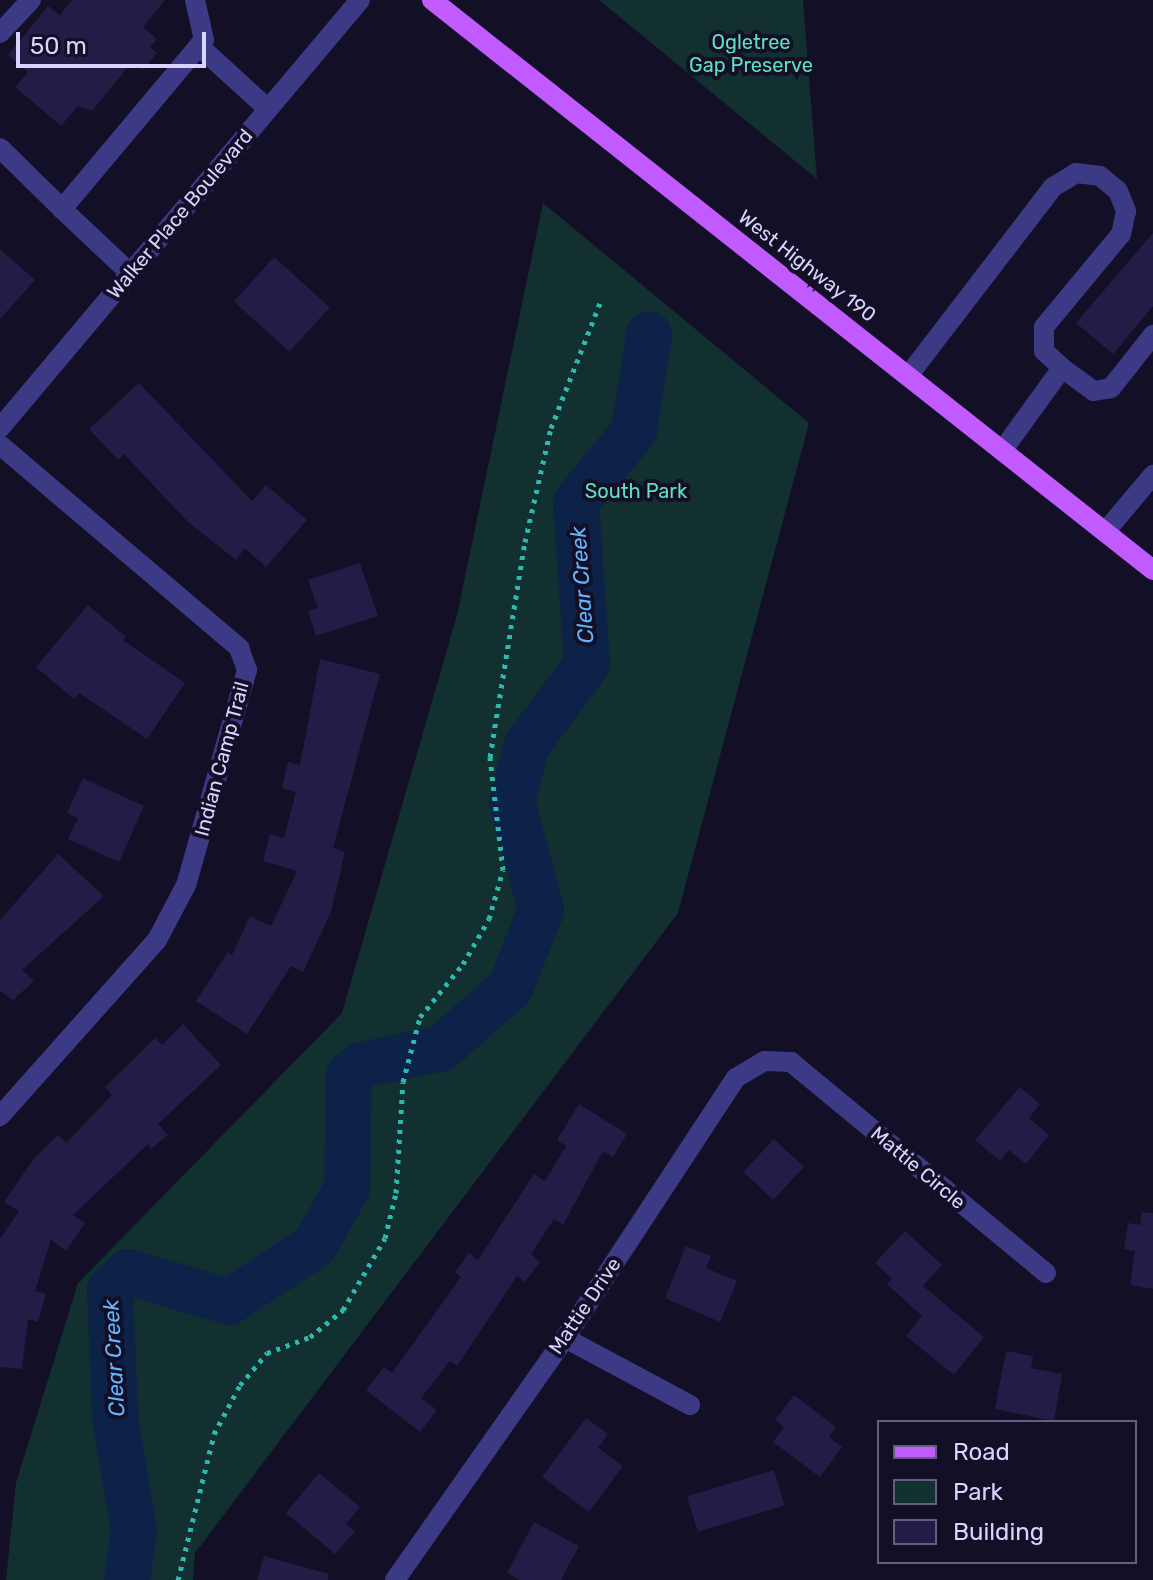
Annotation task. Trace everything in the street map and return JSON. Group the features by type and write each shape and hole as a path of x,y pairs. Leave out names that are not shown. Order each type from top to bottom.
{"main road":[{"name":"West Highway 190","path":"432,0 1153,570"}],"street":[{"path":"0,33 31,0"},
{"path":"62,209 204,40 195,0"},
{"name":"Walker Place Boulevard","path":"0,428 360,0"},
{"path":"199,46 268,109"},
{"path":"0,148 130,273"},
{"path":"908,376 1053,187 1076,173 1100,176 1118,191 1126,211 1121,234 1044,327 1044,351 1094,391 1111,388 1153,335"},
{"path":"1002,451 1062,368"},
{"name":"Indian Camp Trail","path":"0,445 239,648 247,670 186,885 157,940 0,1116"},
{"path":"1105,532 1153,475"},
{"name":"Mattie Drive","path":"395,1580 565,1338 736,1078 764,1061 791,1062"},
{"name":"Mattie Circle","path":"791,1062 1046,1273"},
{"path":"565,1338 690,1405"}],"path":[{"path":"178,1580 214,1434 240,1385 267,1353 310,1337 343,1310 385,1238 396,1193 405,1072 420,1017 463,964 489,919 503,870 490,757 523,556 551,428 600,303"}],"green space":[{"name":"Ogletree Gap Preserve","path":"599,0 803,0 817,179"},
{"name":"South Park","path":"543,203 809,423 678,913 195,1553 193,1580 6,1580 16,1483 78,1283 342,1013 457,615"}],"building":[{"path":"72,0 165,0 143,27 157,39 150,47 157,53 143,70 136,63 127,68 92,111 78,106 61,126 15,87 28,72 8,55 48,6 60,15"},
{"path":"1153,233 1153,306 1113,354 1076,323"},
{"path":"0,249 35,280 0,319"},
{"path":"274,257 330,307 290,352 234,302"},
{"path":"139,383 252,501 266,485 307,520 266,567 245,548 236,560 188,522 124,454 118,460 89,429"},
{"path":"360,563 378,616 316,636 308,611 318,608 308,580"},
{"path":"88,605 126,637 123,640 185,683 147,739 79,693 74,699 36,667"},
{"path":"320,659 380,674 333,848 345,852 331,912 303,972 291,966 247,1034 196,1001 228,952 232,955 250,916 271,926 297,871 263,861 270,834 284,838 296,792 282,788 288,762 300,765"},
{"path":"83,778 144,806 119,862 68,839 78,818 67,813"},
{"path":"58,854 104,896 22,970 34,981 13,1000 0,991 0,920"},
{"path":"183,1024 221,1065 158,1124 168,1135 151,1149 148,1144 73,1215 85,1223 66,1251 51,1240 35,1291 46,1294 38,1322 28,1319 22,1369 0,1367 0,1239 19,1211 4,1202 35,1157 58,1135 66,1143 112,1095 105,1087 155,1038 162,1045"},
{"path":"1020,1087 1040,1104 1029,1118 1049,1135 1026,1164 1009,1150 1000,1161 975,1140"},
{"path":"579,1104 627,1134 613,1157 603,1151 563,1225 554,1219 531,1254 540,1262 525,1282 517,1276 457,1366 450,1361 421,1398 437,1410 420,1432 366,1390 384,1367 392,1373 461,1277 455,1272 469,1253 478,1260 534,1174 545,1181 566,1146 557,1140"},
{"path":"774,1139 804,1167 773,1200 743,1172"},
{"path":"1142,1212 1153,1213 1153,1289 1130,1285 1135,1251 1124,1249 1128,1223 1140,1225"},
{"path":"905,1231 942,1265 923,1286 984,1337 954,1375 906,1336 922,1316 887,1284 892,1279 875,1263"},
{"path":"686,1246 711,1256 706,1268 737,1281 720,1322 665,1298"},
{"path":"1006,1351 1033,1356 1031,1368 1062,1374 1054,1420 995,1409"},
{"path":"794,1395 836,1427 829,1437 842,1447 820,1477 773,1442 784,1427 775,1420"},
{"path":"586,1418 608,1434 598,1448 623,1466 589,1512 542,1477"},
{"path":"774,1470 785,1505 698,1532 687,1497"},
{"path":"319,1473 360,1507 346,1524 355,1531 335,1554 286,1513"},
{"path":"534,1522 579,1546 561,1580 520,1580 507,1573"},
{"path":"264,1556 329,1574 328,1580 257,1580"}],"waterway":[{"name":"Clear Creek","path":"127,1580 134,1530 115,1417 110,1289 128,1272 229,1302 315,1245 347,1188 349,1075 362,1065 442,1048 510,988 541,910 512,801 527,745 587,664 576,502 634,431 649,334"}]}
